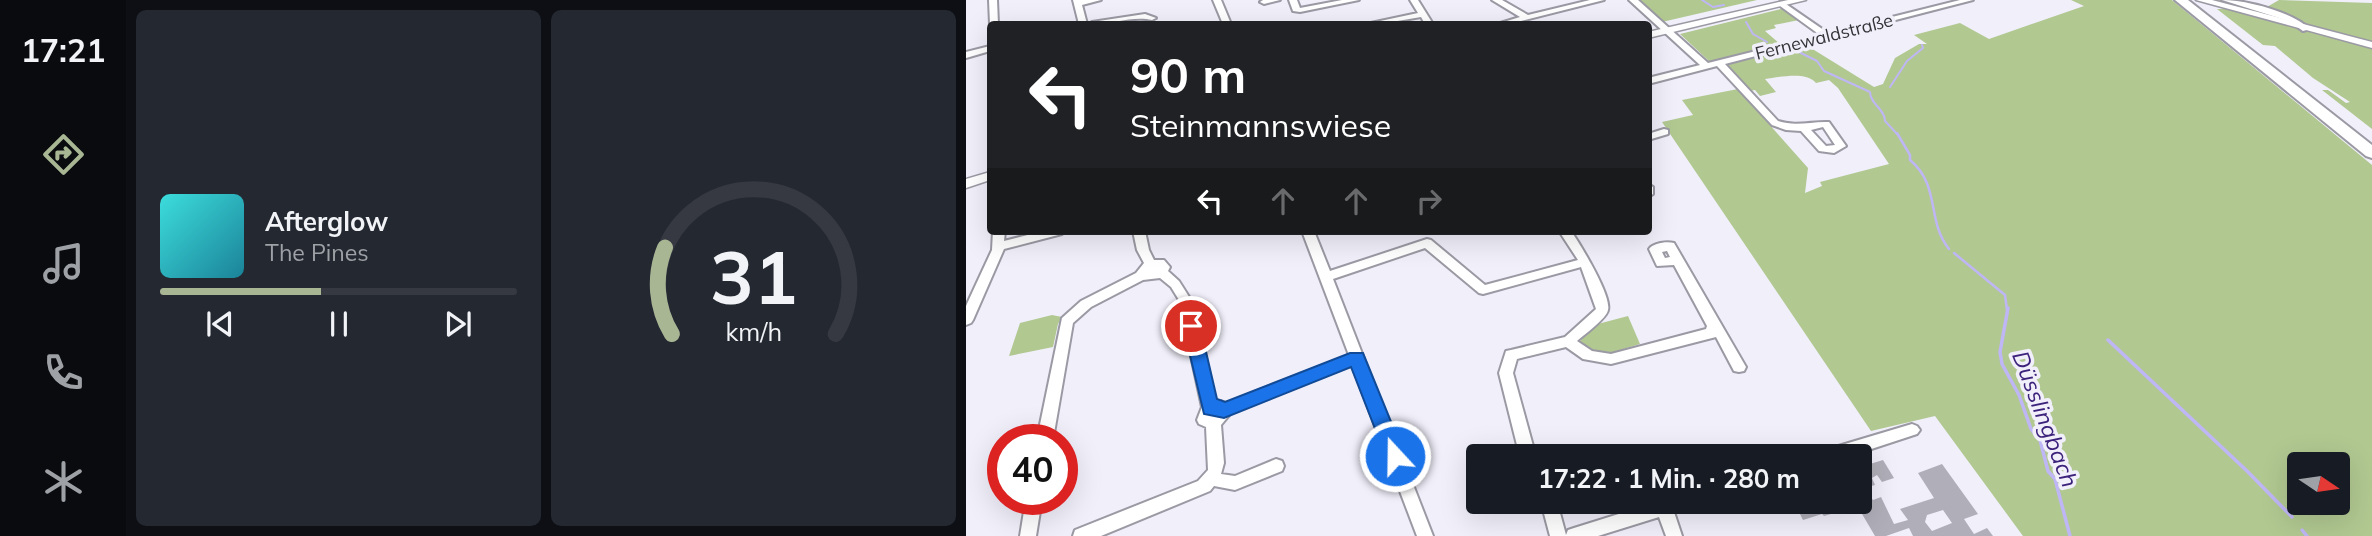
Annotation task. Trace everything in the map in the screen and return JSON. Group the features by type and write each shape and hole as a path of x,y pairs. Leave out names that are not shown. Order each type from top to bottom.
{"highway":[{"path":"2181,0 2372,153"},
{"path":"2194,0 2372,139"}],"main road":[{"path":"1652,34 1781,2 1801,0"},
{"path":"2201,0 2223,3 2306,29 2372,45"},
{"path":"1652,30 1664,29"},
{"path":"966,176 987,169"},
{"path":"966,184 987,177"}],"street":[{"path":"993,0 994,21"},
{"path":"1082,21 1077,1 1097,0"},
{"path":"1217,0 1226,21"},
{"path":"1264,2 1276,0"},
{"path":"1293,0 1296,9 1300,10 1355,0"},
{"path":"1414,0 1427,21"},
{"path":"1499,2 1514,0"},
{"path":"1514,21 1600,0"},
{"path":"1633,0 1706,66"},
{"name":"Fernewaldstraße","path":"1652,80 1969,0"},
{"path":"1499,2 1527,18"},
{"path":"1781,2 1827,36"},
{"path":"1386,21 1423,14"},
{"path":"1112,21 1145,16 1152,18"},
{"path":"966,55 987,51"},
{"name":"Fernewaldstraße","path":"1720,64 1775,123 1804,128"},
{"path":"1652,135 1664,132"},
{"path":"966,320 999,246 999,235"},
{"path":"999,246 1042,235"},
{"path":"1081,536 1197,491 1212,480 1218,464 1212,429 1216,414 1185,300 1175,284 1152,271 1140,235"},
{"path":"1309,235 1425,536"},
{"path":"1525,444 1507,373 1511,355 1569,341 1602,311 1585,262 1568,235"},
{"path":"1325,277 1428,237 1483,290 1585,262"},
{"path":"1678,260 1714,329 1721,334 1739,367"},
{"path":"1048,424 1067,321 1086,304 1152,271"},
{"path":"1569,341 1576,350 1594,358 1611,359 1706,335 1714,329"},
{"path":"1216,414 1356,358"},
{"path":"1867,444 1912,430"},
{"path":"1212,480 1235,483 1276,466"},
{"path":"1552,514 1558,536"},
{"path":"1574,536 1645,514"},
{"path":"1666,514 1674,536"},
{"path":"1028,536 1031,515"}],"green space":[{"path":"1638,0 1757,0 1662,22"},
{"path":"2071,0 2172,0 2372,165 2372,536 2023,536 1935,416 1871,431 1662,122 1693,115 1682,100 1738,89 1808,168 1805,193 1822,186 1820,182 1889,164 1838,88 1829,80 1816,83 1806,77 1792,76 1765,79 1776,92 1760,96 1755,90 1750,91 1727,65 1806,45 1874,87 1883,84 1895,58 1919,44 1927,44 1914,35 1960,23 1989,39 2084,6"},
{"path":"2211,0 2223,0 2260,11 2279,0 2372,3 2372,129 2322,90 2328,90 2346,103 2350,102 2313,78 2275,46 2263,45 2217,9 2226,9"},
{"path":"1785,8 1799,20 1774,25 1776,28 1765,31 1780,44 1710,62 1680,34"},
{"path":"1052,315 1062,317 1053,347 1009,356 1020,323"},
{"path":"1628,316 1640,344 1607,354 1583,349 1580,341 1594,325"}],"building":[{"path":"1883,460 1894,478 1882,482 1877,475 1872,478 1872,463"},
{"path":"1942,464 1978,514 1964,519 1974,534 1987,528 1993,536 1913,536 1909,528 1886,536 1875,536 1862,514 1872,514 1872,499 1881,497 1894,524 1908,520 1900,509 1934,498 1918,473","holes":["1943,510 1952,523 1932,531 1925,522 1927,515"]},
{"path":"1800,514 1822,514 1803,520"}],"waterway":[{"name":"Düsslingbach","path":"1702,0 1713,7 1724,5"},
{"name":"Düsslingbach","path":"1746,22 1753,34 1767,42"},
{"path":"1890,87 1907,61 1923,48 1922,45"},
{"name":"Düsslingbach","path":"1799,52 1817,61 1824,71 1870,92 1885,121 1898,135"},
{"name":"Düsslingbach","path":"1897,133 1910,155 1910,160 1926,181 1938,227 1949,249"},
{"name":"Düsslingbach","path":"1954,253 2005,295 2007,310"},
{"name":"Düsslingbach","path":"2008,308 2000,352 2002,364 2019,395 2031,429 2040,440 2048,471 2055,479 2070,536"},
{"path":"2108,340 2292,517"},
{"path":"2302,530 2307,536"}],"route":[{"path":"1191,326 1210,409 1218,407 1224,410 1356,358 1395,456"}]}
